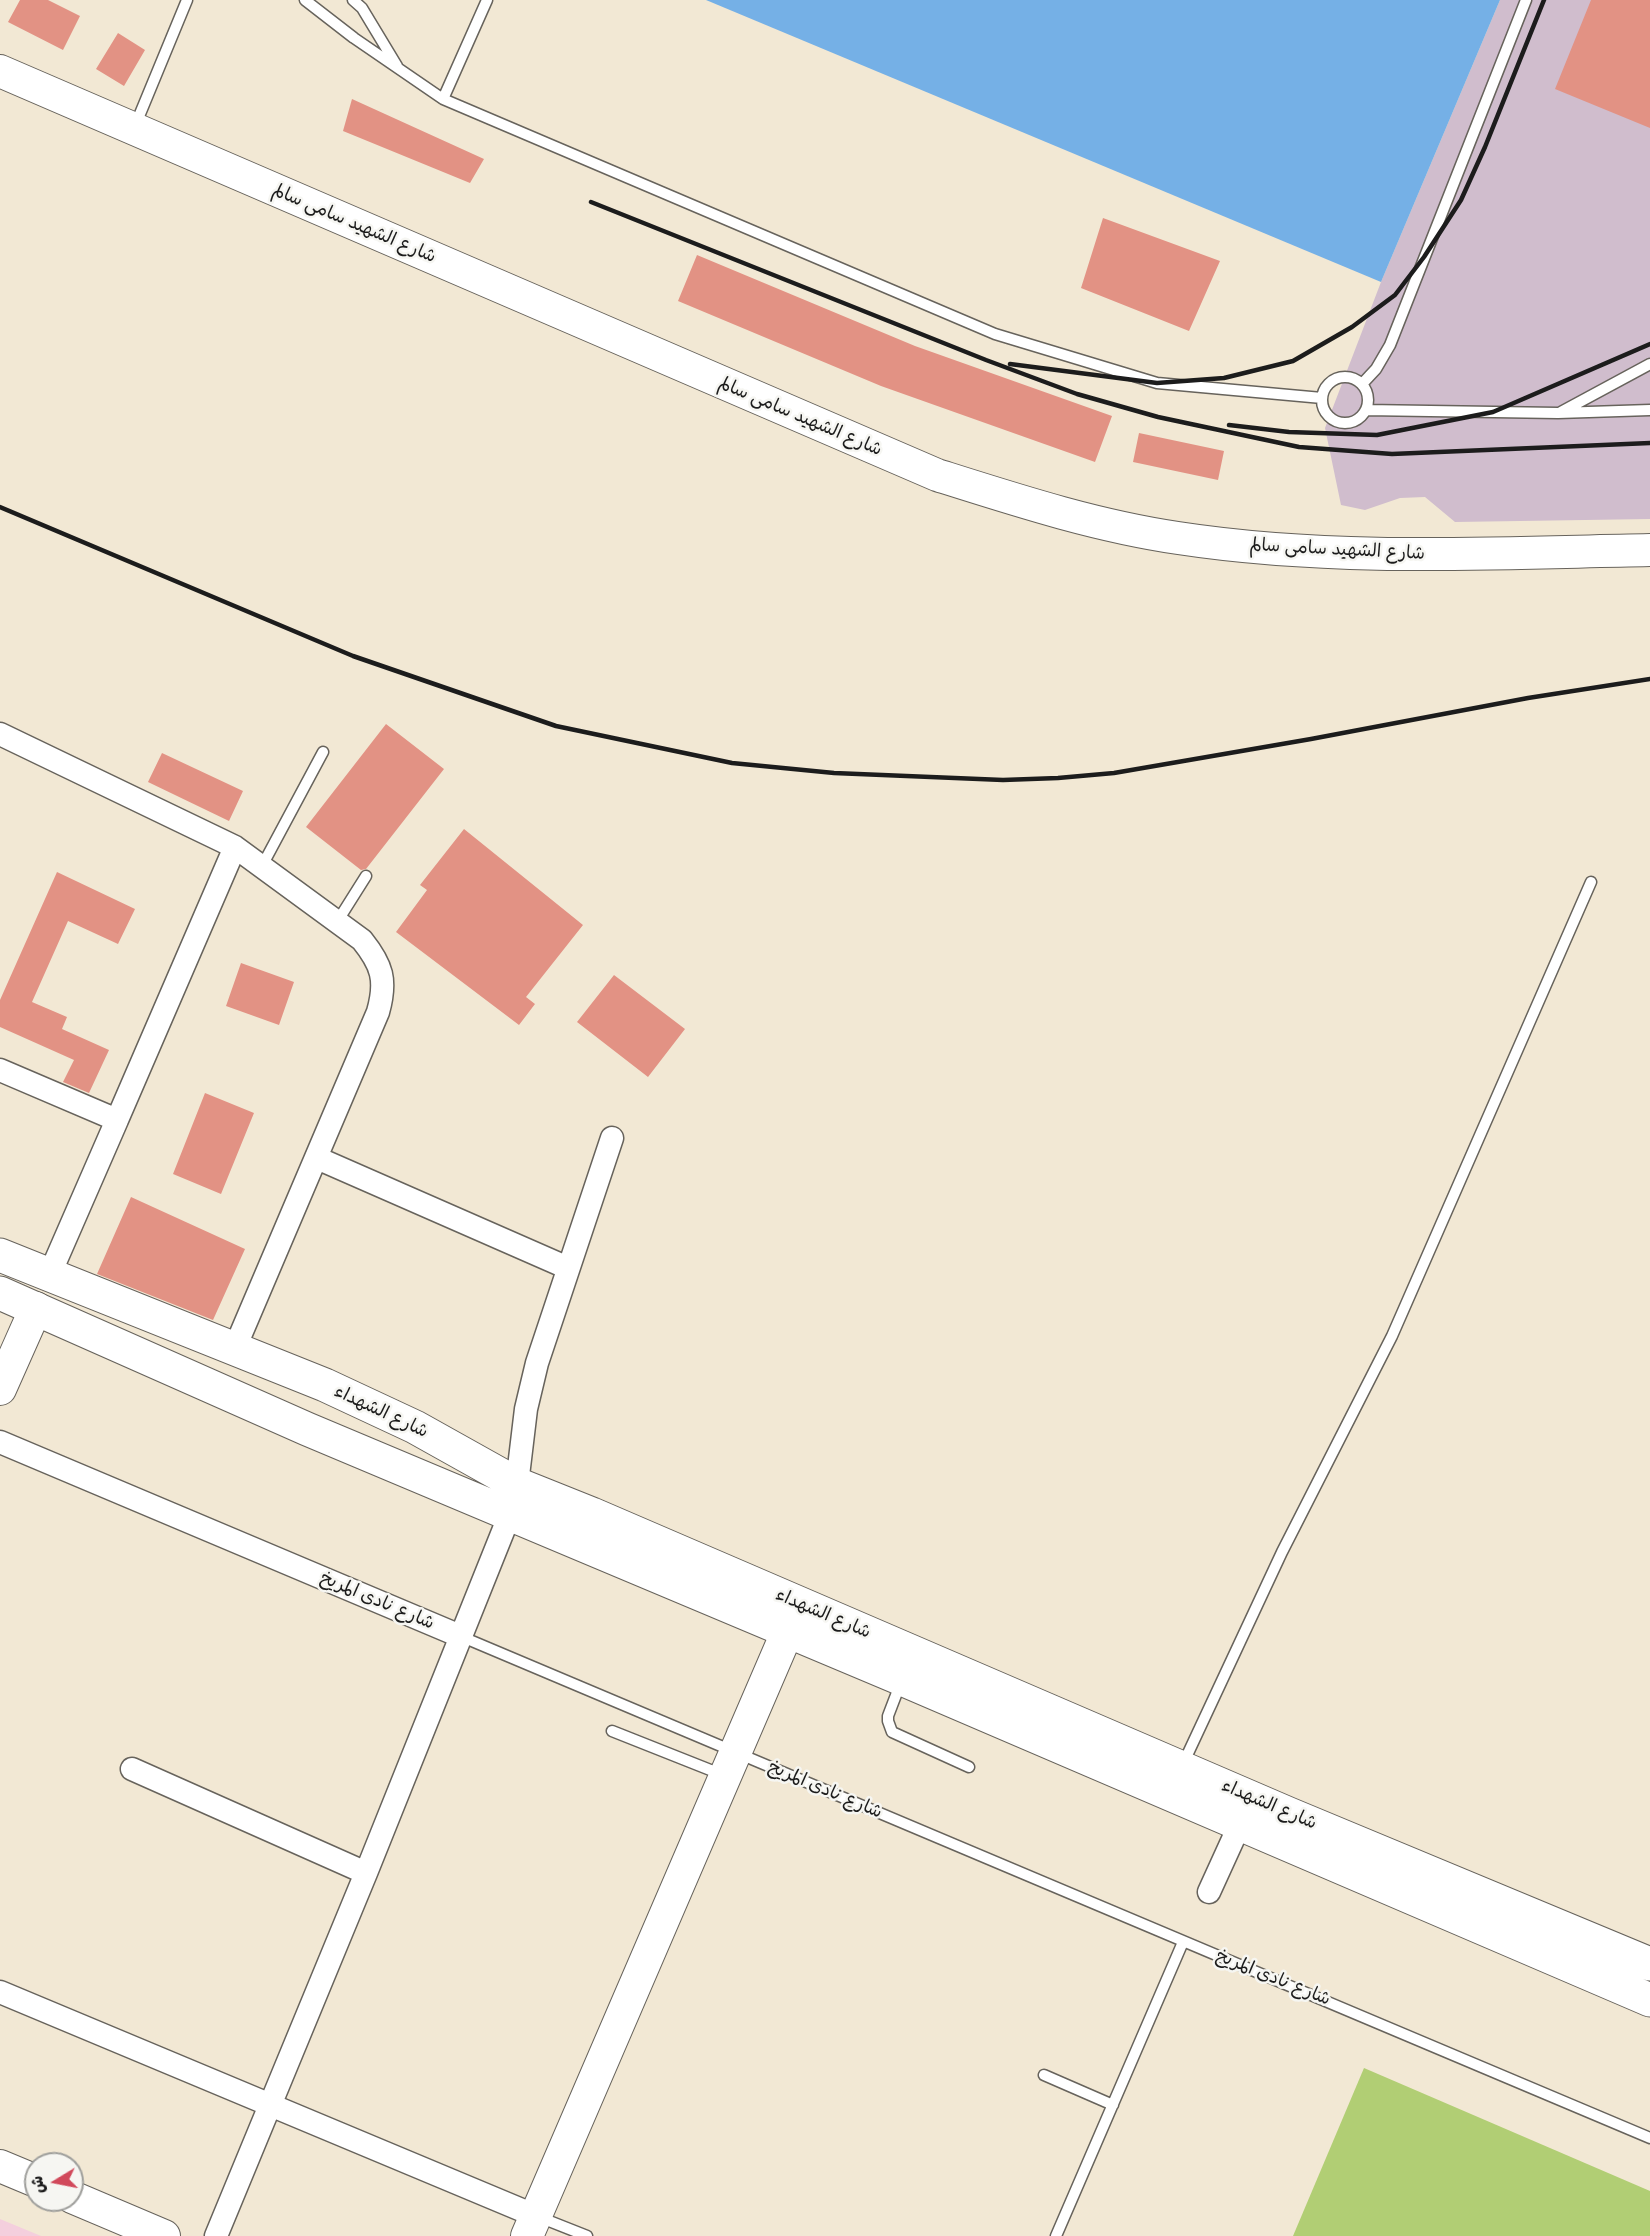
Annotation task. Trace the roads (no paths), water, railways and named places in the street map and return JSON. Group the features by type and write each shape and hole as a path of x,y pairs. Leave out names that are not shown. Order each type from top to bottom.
{"highway":[{"name":"شارع الشهداء","path":"0,1255 325,1386 415,1427 514,1499"},
{"name":"شارع الشهداء","path":"0,1293 307,1429 394,1465 514,1499 794,1617 1182,1768 1650,1964"},
{"path":"307,1429 317,1421 323,1410 326,1398 325,1386"},
{"path":"394,1465 399,1443 415,1427"},
{"name":"شارع الشهداء","path":"794,1617 902,1679 1650,2000"}],"main road":[{"name":"شارع الشهيد سامى سالم","path":"0,71 937,476 1056,513 1178,538 1302,552 1448,554 1650,550"},
{"path":"0,1389 36,1308"},
{"path":"532,2226 794,1617"},
{"path":"0,2166 24,2176"},
{"path":"84,2202 164,2236"}],"street":[{"path":"0,734 235,847 362,940 374,955 381,973 384,993 378,1011 234,1350"},
{"path":"49,1276 235,847"},
{"path":"0,1070 117,1120"},
{"path":"216,2236 366,1873 514,1499 530,1390 612,1138"},
{"path":"317,1158 568,1268"},
{"name":"شارع نادى المريخ","path":"0,1442 460,1636"},
{"path":"132,1769 366,1873"},
{"path":"1209,1892 1240,1824"},
{"path":"0,1992 270,2103 532,2226"}],"lane":[{"path":"133,129 187,0"},
{"path":"305,0 354,39 443,99 995,334 1157,383 1322,398"},
{"path":"353,0 362,8 400,71"},
{"path":"443,99 487,0"},
{"path":"1362,384 1376,369 1390,345 1527,0"},
{"path":"1558,413 1650,364"},
{"path":"1346,376 1362,384 1367,393 1368,402 1366,410 1360,417 1352,422 1343,423 1327,415 1323,407 1324,389 1337,377 1346,376"},
{"path":"1366,410 1558,413 1650,410"},
{"path":"262,866 323,752"},
{"path":"337,922 366,876"},
{"path":"1182,1768 1282,1552 1392,1336 1591,882"},
{"name":"شارع نادى المريخ","path":"460,1636 731,1764 1257,1970 1650,2138"},
{"path":"902,1679 888,1716 892,1732 969,1767"},
{"path":"612,1731 731,1764"},
{"path":"1056,2236 1183,1942"},
{"path":"1044,2075 1113,2105"},
{"path":"532,2226 587,2236"}],"water":[{"path":"706,0 1500,0 1381,282"}],"railway":[{"path":"1010,364 1157,383 1224,378 1293,361 1352,327 1395,295 1424,257 1461,200 1485,147 1544,0"},
{"path":"591,202 986,360 1077,394 1158,417 1299,447 1392,454 1650,443"},
{"path":"1229,425 1289,432 1377,435 1493,412 1650,344"},
{"path":"0,507 353,656 556,726 732,763 834,773 1003,780 1114,773 1528,698 1650,679"}]}
